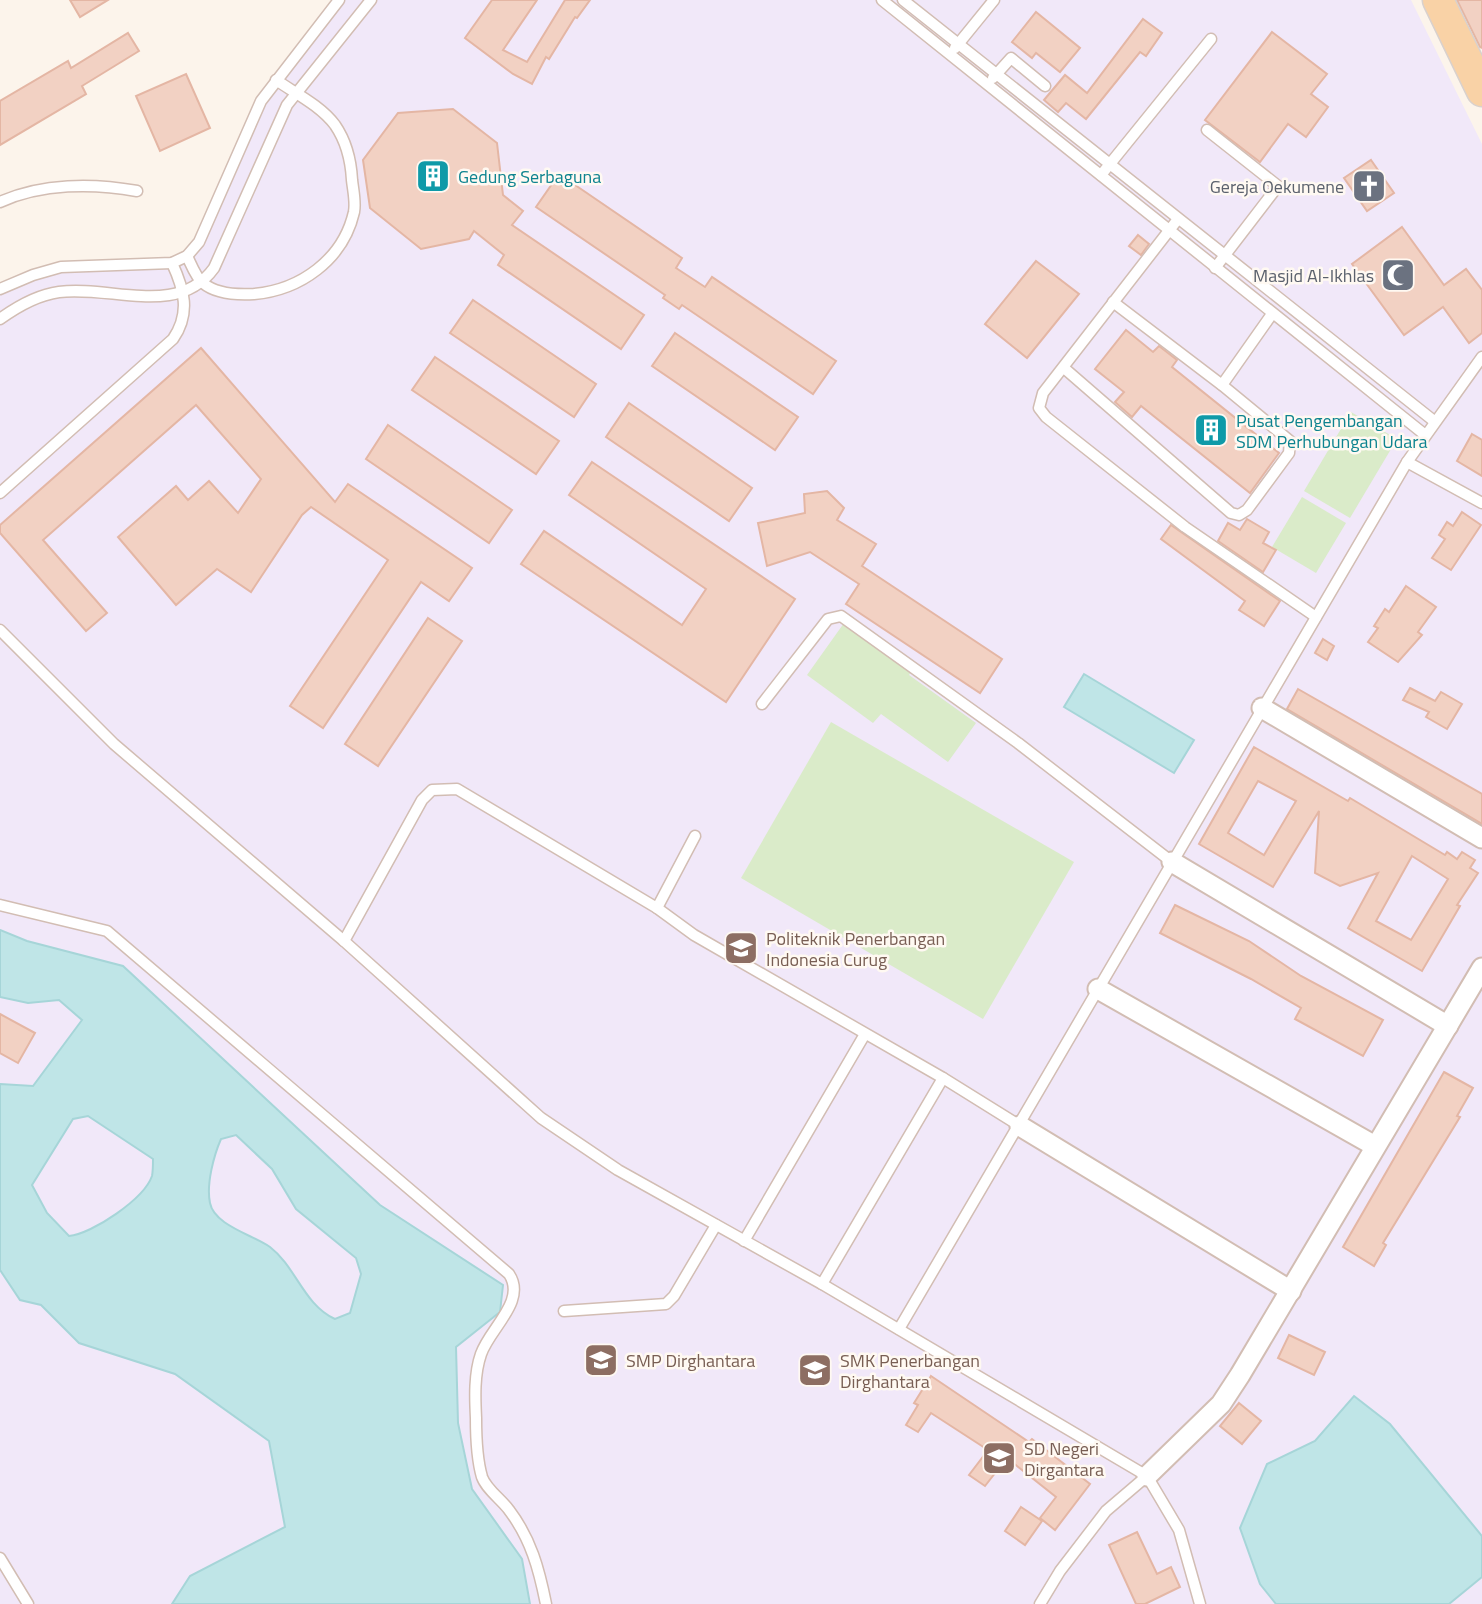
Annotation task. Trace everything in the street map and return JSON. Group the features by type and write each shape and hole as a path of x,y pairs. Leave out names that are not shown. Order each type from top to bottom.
{"main road":[{"path":"1438,0 1482,91"}],"street":[{"path":"1262,708 1482,838"},
{"path":"1172,862 1448,1026"},
{"path":"1147,1476 1221,1404 1482,968"},
{"path":"1098,989 1375,1146"},
{"path":"1020,1126 1291,1291"}],"lane":[{"path":"0,289 61,267 172,262 187,256 199,242 261,101 339,0"},
{"path":"0,319 32,300 58,292 106,290 154,298 185,291 201,282 214,268 295,93 371,0"},
{"path":"882,0 1424,434"},
{"path":"903,0 1434,421"},
{"path":"950,53 994,0"},
{"path":"1101,175 1211,39"},
{"path":"988,84 1011,58 1045,86"},
{"path":"187,256 201,282 224,293 244,295 287,289 308,278 331,256 342,240 355,209 351,162 330,120 276,80"},
{"path":"1207,130 1278,186 1215,268"},
{"path":"0,202 54,187 108,186 137,191"},
{"path":"1178,219 1038,401 1045,417 1185,527 1316,617"},
{"path":"0,493 173,339 181,323 185,291 172,262"},
{"path":"1064,368 1231,513 1239,515 1247,510 1292,447 1290,441 1222,384 1113,302"},
{"path":"1222,384 1272,314"},
{"path":"899,1329 1407,462 1424,434 1482,357"},
{"path":"1407,462 1482,503"},
{"path":"762,704 828,619 841,616 998,728 1172,862"},
{"path":"0,631 114,744 344,941 541,1118 618,1170 822,1284 1147,1476 1179,1530 1200,1604"},
{"path":"344,941 422,800 432,790 457,789 657,908 694,935 943,1078 1020,1126"},
{"path":"657,908 695,836"},
{"path":"0,905 107,932 509,1274 515,1283 515,1295 481,1353 476,1377 476,1419 482,1479 509,1510 530,1543 538,1564 546,1604"},
{"path":"744,1241 865,1034"},
{"path":"822,1284 943,1078"},
{"path":"564,1311 666,1304 674,1296 716,1225"},
{"path":"1040,1604 1060,1571 1106,1511 1147,1476"},
{"path":"0,1558 28,1604"}],"shaded area":[{"name":"Politeknik Penerbangan Indonesia Curug","path":"343,0 1411,0 1482,144 1482,1604 0,1604 0,292 51,267 169,265 196,243 269,89"}],"green space":[{"path":"1351,412 1397,439 1350,518 1304,491"},
{"path":"1302,497 1346,523 1316,573 1272,547"},
{"path":"849,616 916,664 909,675 976,723 948,762 881,714 873,723 807,675"},
{"path":"831,722 1074,862 983,1019 741,878"}],"water":[{"path":"1084,674 1194,740 1174,773 1064,707"},
{"path":"0,930 27,941 123,966 380,1205 503,1285 500,1312 456,1347 458,1423 472,1489 522,1559 530,1604 172,1604 190,1576 285,1527 269,1441 175,1374 79,1343 41,1305 20,1300 0,1270 0,1084 33,1086 82,1020 59,1000 28,1003 0,997","holes":["88,1116 153,1159 152,1176 139,1195 116,1214 91,1229 69,1236 47,1213 32,1185 73,1119","236,1135 272,1169 296,1209 356,1258 361,1274 350,1313 335,1319 324,1313 315,1305 279,1255 270,1247 226,1223 213,1211 209,1187 216,1153 221,1139"]},
{"path":"1354,1396 1390,1424 1482,1536 1482,1577 1449,1604 1276,1604 1260,1584 1240,1528 1267,1464 1315,1441"}],"building":[{"path":"70,0 108,0 80,17"},
{"path":"492,0 537,0 503,50 527,62 565,0 590,0 577,18 575,17 549,59 546,57 532,84 513,74 465,38"},
{"path":"1457,0 1482,0 1482,48 1480,47"},
{"path":"1036,12 1080,48 1060,72 1036,53 1032,58 1012,42"},
{"path":"1143,19 1162,33 1146,56 1140,52 1086,119 1066,103 1058,112 1044,100 1065,75 1087,93"},
{"path":"1272,32 1327,74 1311,94 1328,107 1306,137 1288,124 1260,162 1205,120"},
{"path":"128,33 139,51 82,86 86,94 0,145 0,101 68,61 71,68"},
{"path":"186,74 210,128 160,151 136,96"},
{"name":"Gedung Serbaguna","path":"453,109 497,143 503,195 523,211 512,225 644,315 621,349 498,265 504,255 474,231 469,239 421,249 370,208 363,160 398,113"},
{"name":"Gereja Oekumene","path":"1371,160 1394,193 1367,211 1344,178"},
{"path":"559,174 682,258 676,268 705,287 712,277 836,361 813,394 682,305 679,309 663,298 665,295 536,207"},
{"name":"Masjid Al-Ikhlas","path":"1402,227 1444,285 1466,269 1482,290 1482,333 1469,343 1443,307 1404,335 1352,264"},
{"path":"1138,235 1149,244 1141,255 1129,246"},
{"path":"1036,261 1079,294 1027,358 985,324"},
{"path":"473,300 596,384 574,417 450,333"},
{"name":"Pusat Pengembangan SDM Perhubungan Udara","path":"1126,330 1153,352 1159,346 1177,360 1172,367 1279,453 1250,493 1141,406 1132,417 1115,402 1124,392 1095,369"},
{"path":"675,333 798,417 775,450 652,366"},
{"path":"201,348 335,502 348,484 472,568 449,601 421,582 323,728 290,706 388,560 311,507 302,515 251,592 217,569 176,605 118,537 176,486 188,500 209,481 238,513 261,479 196,405 43,540 107,613 86,631 0,533 0,525"},
{"path":"435,357 559,441 536,474 412,390"},
{"path":"629,403 752,488 729,521 606,437"},
{"path":"388,425 512,510 489,543 366,459"},
{"path":"1472,434 1482,440 1482,476 1457,461"},
{"path":"592,462 795,599 726,702 521,564 544,531 682,625 706,589 569,495"},
{"path":"827,491 844,508 837,520 876,544 862,566 1002,659 980,693 846,604 859,584 810,552 767,566 758,523 805,513 804,494"},
{"path":"1462,512 1481,525 1451,570 1432,558 1445,539 1439,535 1447,522 1453,526"},
{"path":"1247,519 1269,532 1263,543 1276,550 1263,572 1218,541 1228,523 1240,530"},
{"path":"1171,525 1280,601 1264,626 1239,610 1245,601 1161,539"},
{"path":"1406,586 1436,607 1418,632 1422,635 1398,662 1368,642 1378,628 1374,626 1385,609 1389,612"},
{"path":"428,618 462,641 378,766 345,744"},
{"path":"1323,639 1334,646 1327,660 1315,653"},
{"path":"1410,688 1435,701 1441,692 1462,704 1447,729 1426,717 1429,712 1403,700"},
{"path":"1298,689 1482,794 1482,824 1287,709"},
{"path":"1254,747 1348,801 1350,798 1445,855 1447,852 1457,859 1462,852 1475,860 1470,868 1478,873 1457,905 1460,906 1422,971 1348,928 1378,873 1340,886 1315,873 1319,811 1273,887 1199,844","holes":["1258,781 1296,801 1264,855 1228,833","1412,856 1448,879 1411,940 1376,921"]},
{"path":"1175,905 1249,941 1301,976 1383,1020 1363,1056 1295,1019 1301,1008 1251,979 1160,933"},
{"path":"0,1014 35,1033 18,1063 0,1053"},
{"path":"1444,1072 1473,1088 1457,1116 1460,1117 1383,1243 1386,1245 1374,1266 1343,1247"},
{"path":"1289,1335 1325,1352 1314,1375 1278,1358"},
{"path":"931,1376 1029,1442 1032,1439 1090,1484 1055,1530 1040,1518 1056,1497 1007,1458 985,1486 969,1475 988,1450 931,1413 918,1432 906,1425 918,1405 914,1403"},
{"path":"1239,1403 1261,1421 1242,1444 1220,1426"},
{"path":"1021,1507 1042,1521 1025,1545 1005,1531"},
{"path":"1137,1532 1157,1574 1171,1567 1180,1587 1145,1604 1136,1604 1109,1545"}],"place":[{"name":"Gedung Serbaguna","path":"433,176"},
{"name":"Gereja Oekumene","path":"1369,186"},
{"name":"Masjid Al-Ikhlas","path":"1398,275"},
{"name":"Pusat Pengembangan SDM Perhubungan Udara","path":"1211,430"},
{"name":"Politeknik Penerbangan Indonesia Curug","path":"741,948"},
{"name":"SMP Dirghantara","path":"601,1360"},
{"name":"SMK Penerbangan Dirghantara","path":"815,1370"},
{"name":"SD Negeri Dirgantara","path":"999,1458"}]}
